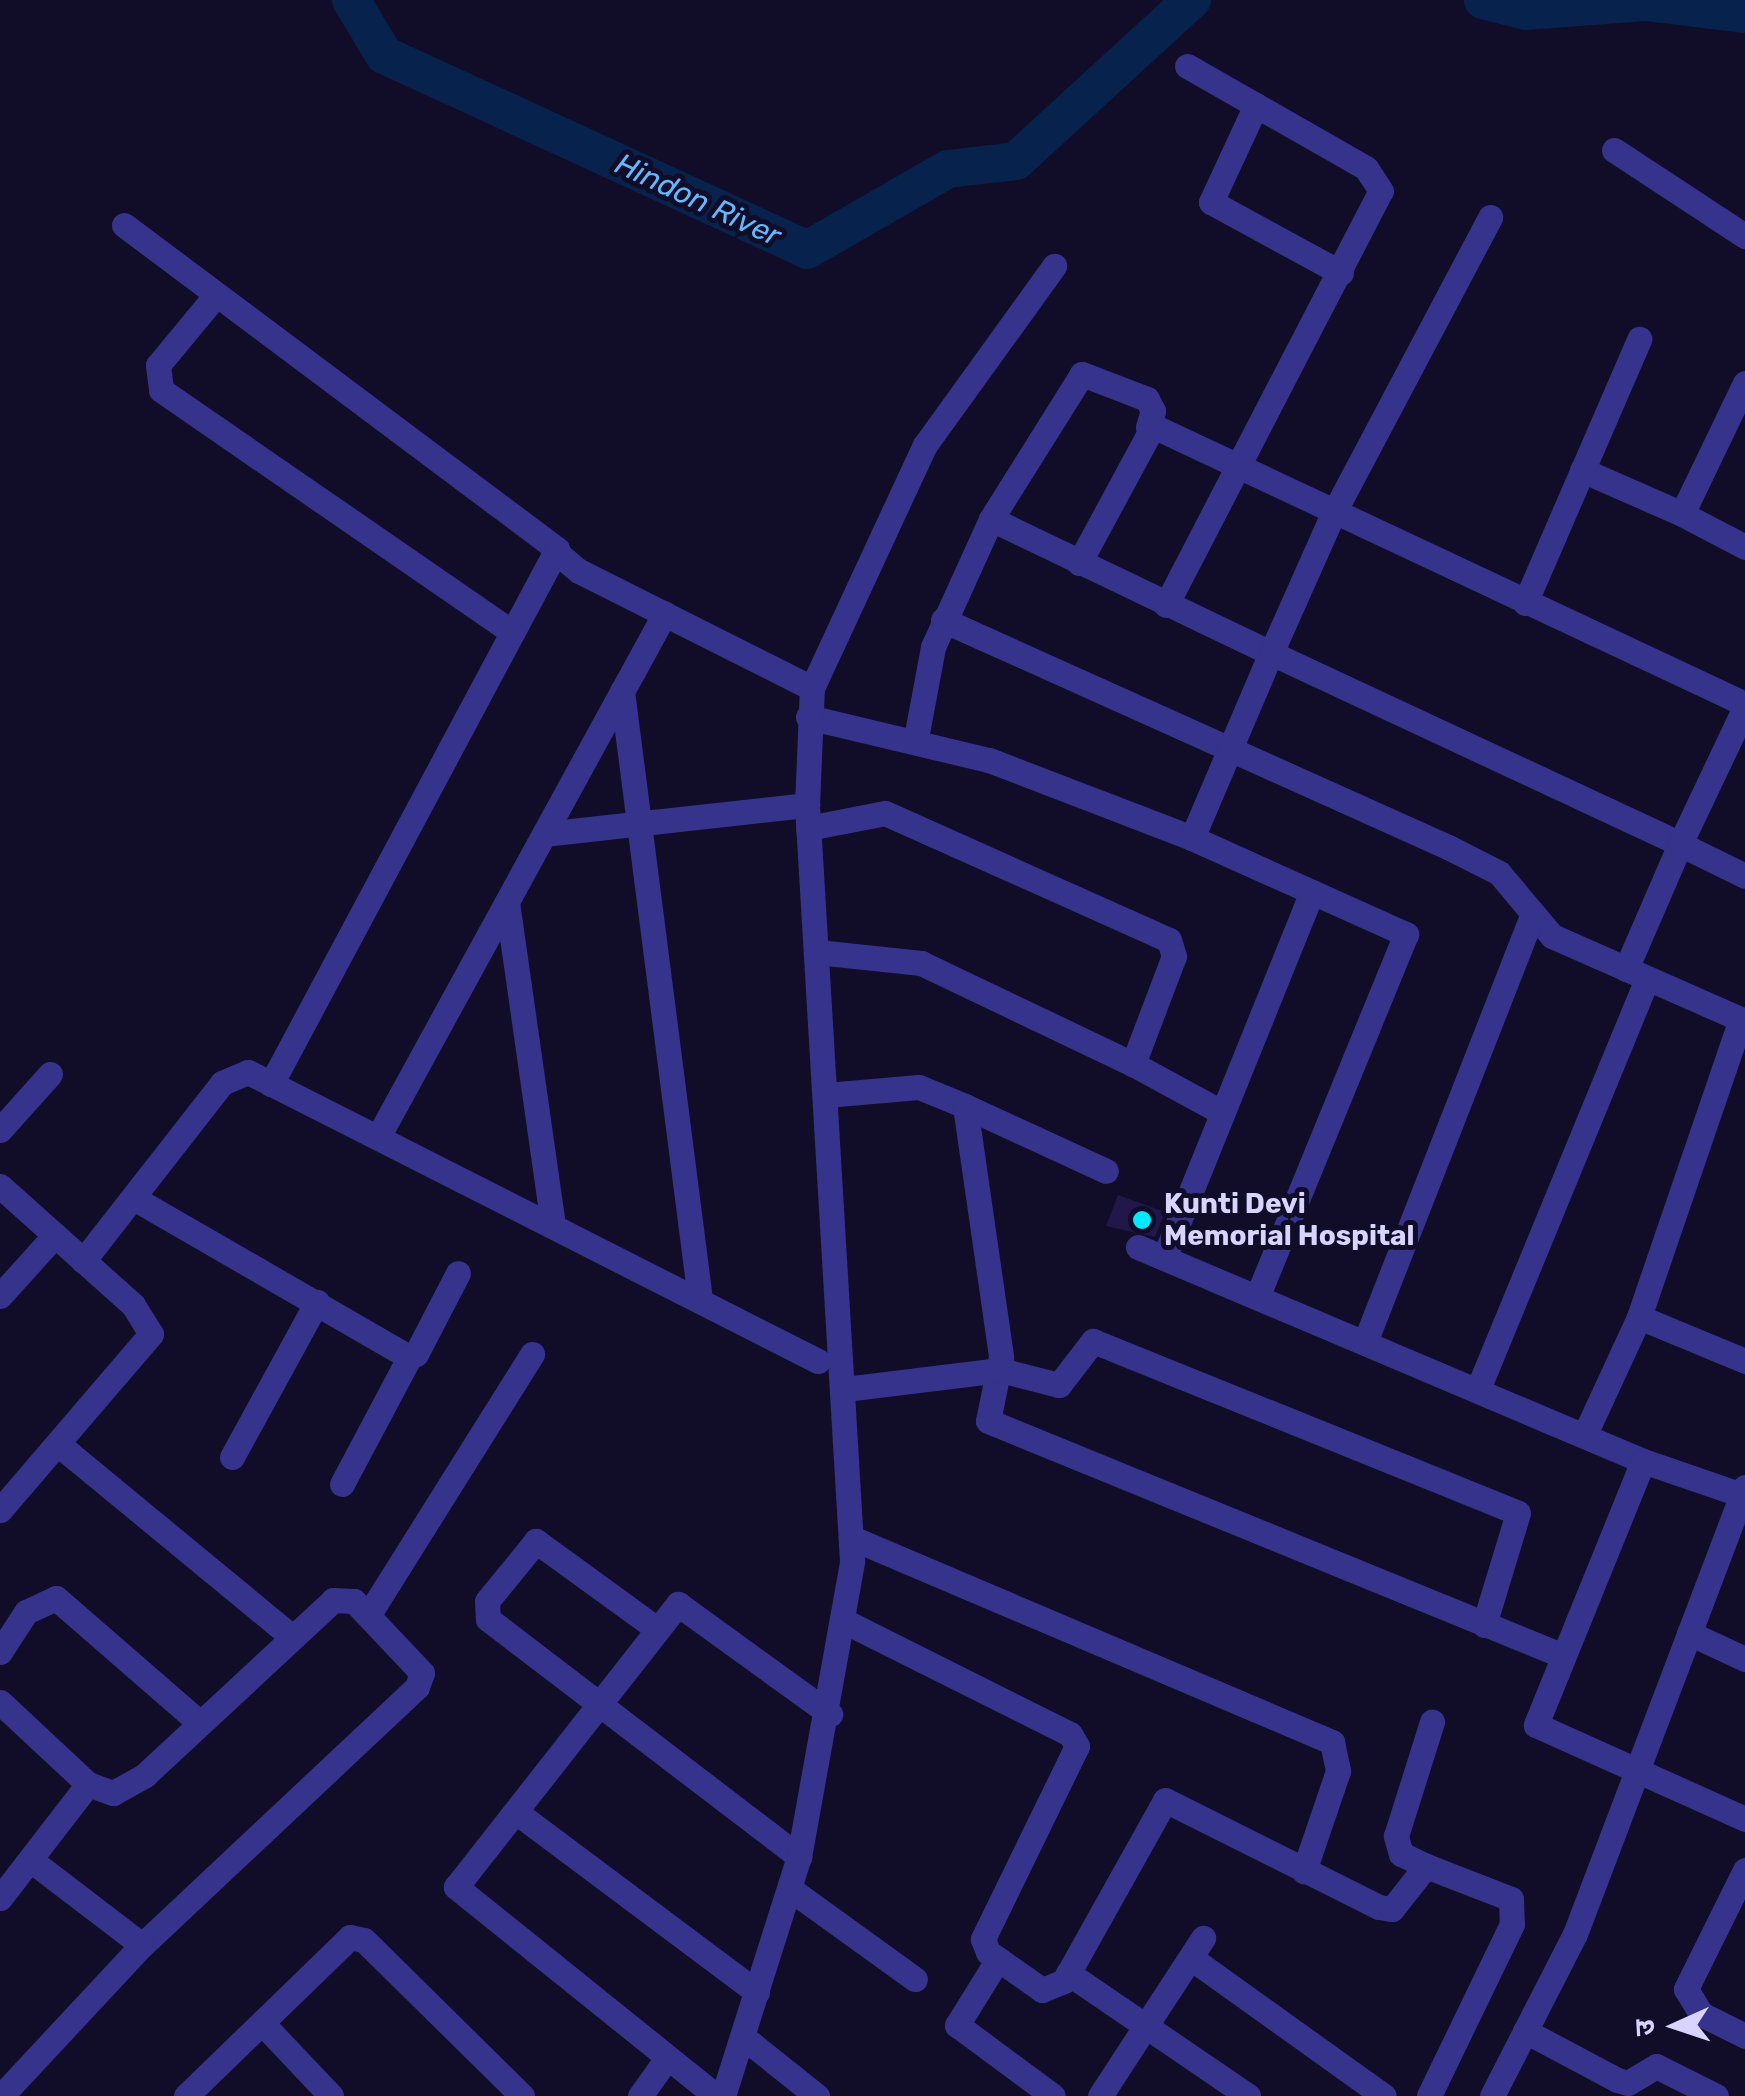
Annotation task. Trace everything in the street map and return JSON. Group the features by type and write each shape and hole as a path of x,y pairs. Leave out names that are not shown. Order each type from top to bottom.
{"street":[{"path":"1166,606 1236,465 1380,200 1378,180 1186,66"},
{"path":"1256,105 1211,202 1341,272"},
{"path":"1614,150 1745,236"},
{"path":"1192,838 1334,514 1490,217"},
{"path":"124,225 548,536 556,552 812,688"},
{"path":"830,1714 688,1606 678,1604 599,1709 458,1879 459,1896 665,2061 720,2096 743,2037 799,1857 830,1714 846,1622 852,1538 808,816 808,716 812,688 925,445 1054,266"},
{"path":"216,294 158,366 161,390 511,631"},
{"path":"1525,603 1639,339"},
{"path":"916,738 943,620 991,520 1082,374 1146,400 1148,427 1079,563"},
{"path":"1682,514 1745,383"},
{"path":"1148,427 1745,705 1680,844 1636,973 1478,1389"},
{"path":"1582,470 1682,514 1745,548"},
{"path":"991,520 1166,606 1745,876"},
{"path":"271,1084 556,552"},
{"path":"378,1137 665,613"},
{"path":"943,620 1499,874 1552,936 1743,1020 1640,1317 1585,1434"},
{"path":"622,692 700,1299"},
{"path":"808,716 916,738 1192,838 1398,927 1405,946 1257,1297"},
{"path":"544,834 638,823 885,813 1169,940 1174,956 1134,1064"},
{"path":"1164,1258 1312,892"},
{"path":"507,902 553,1226"},
{"path":"1365,1342 1532,916"},
{"path":"816,952 879,953 922,963 1134,1064 1222,1113"},
{"path":"83,1261 137,1200 232,1074 248,1072 818,1361"},
{"path":"0,1130 50,1074"},
{"path":"826,1095 919,1086 1106,1171"},
{"path":"966,1106 1000,1370 985,1404 988,1421 1562,1655"},
{"path":"0,1186 150,1322 151,1334 0,1510"},
{"path":"137,1200 410,1356"},
{"path":"0,1296 55,1235"},
{"path":"1138,1247 1642,1461 1743,1491 1575,1934 1492,2096"},
{"path":"342,1484 458,1273"},
{"path":"232,1457 317,1302"},
{"path":"1640,1317 1745,1361"},
{"path":"845,1388 1000,1370 1059,1384 1093,1341 1518,1512 1484,1625"},
{"path":"369,1614 532,1354"},
{"path":"58,1444 291,1636"},
{"path":"1642,1461 1536,1725 1745,1820"},
{"path":"852,1538 1332,1742 1338,1771 1304,1871"},
{"path":"657,1630 536,1541 487,1601 488,1619 599,1709 799,1857"},
{"path":"0,1702 88,1784 123,1790 291,1636 342,1597 369,1614 420,1665 418,1687 142,1944 1,2096"},
{"path":"0,1652 26,1612 56,1598 200,1723"},
{"path":"846,1622 1070,1734 1076,1746 984,1930 988,1952 1042,1990 1054,1991 1068,1974 1165,1800 1304,1871 1392,1909 1426,1866"},
{"path":"1689,1632 1745,1658"},
{"path":"1428,2096 1515,1909 1511,1899 1401,1854 1396,1836 1432,1722"},
{"path":"0,1898 88,1784"},
{"path":"516,1812 757,1992"},
{"path":"32,1861 142,1944"},
{"path":"1745,1870 1686,1989 1701,2014 1745,2036"},
{"path":"790,1890 915,1980"},
{"path":"186,2096 262,2024 338,1941 364,1940 522,2096"},
{"path":"1104,2095 1197,1948 1384,2096"},
{"path":"998,1959 958,2025 1053,2096"},
{"path":"1068,1974 1248,2096"},
{"path":"262,2024 331,2096"},
{"path":"1525,2032 1617,2080 1628,2083 1656,2066 1716,2096"},
{"path":"743,2037 817,2096"},
{"path":"640,2096 665,2061"}],"building":[{"path":"1118,1195 1165,1212 1155,1237 1106,1226"}],"waterway":[{"name":"Hindon River","path":"351,0 384,55 807,250 948,169 1016,161 1192,0"},
{"name":"Hindon River","path":"1483,0 1526,11 1646,2 1745,14"}],"place":[{"name":"Kunti Devi Memorial Hospital","path":"1142,1220"}]}
